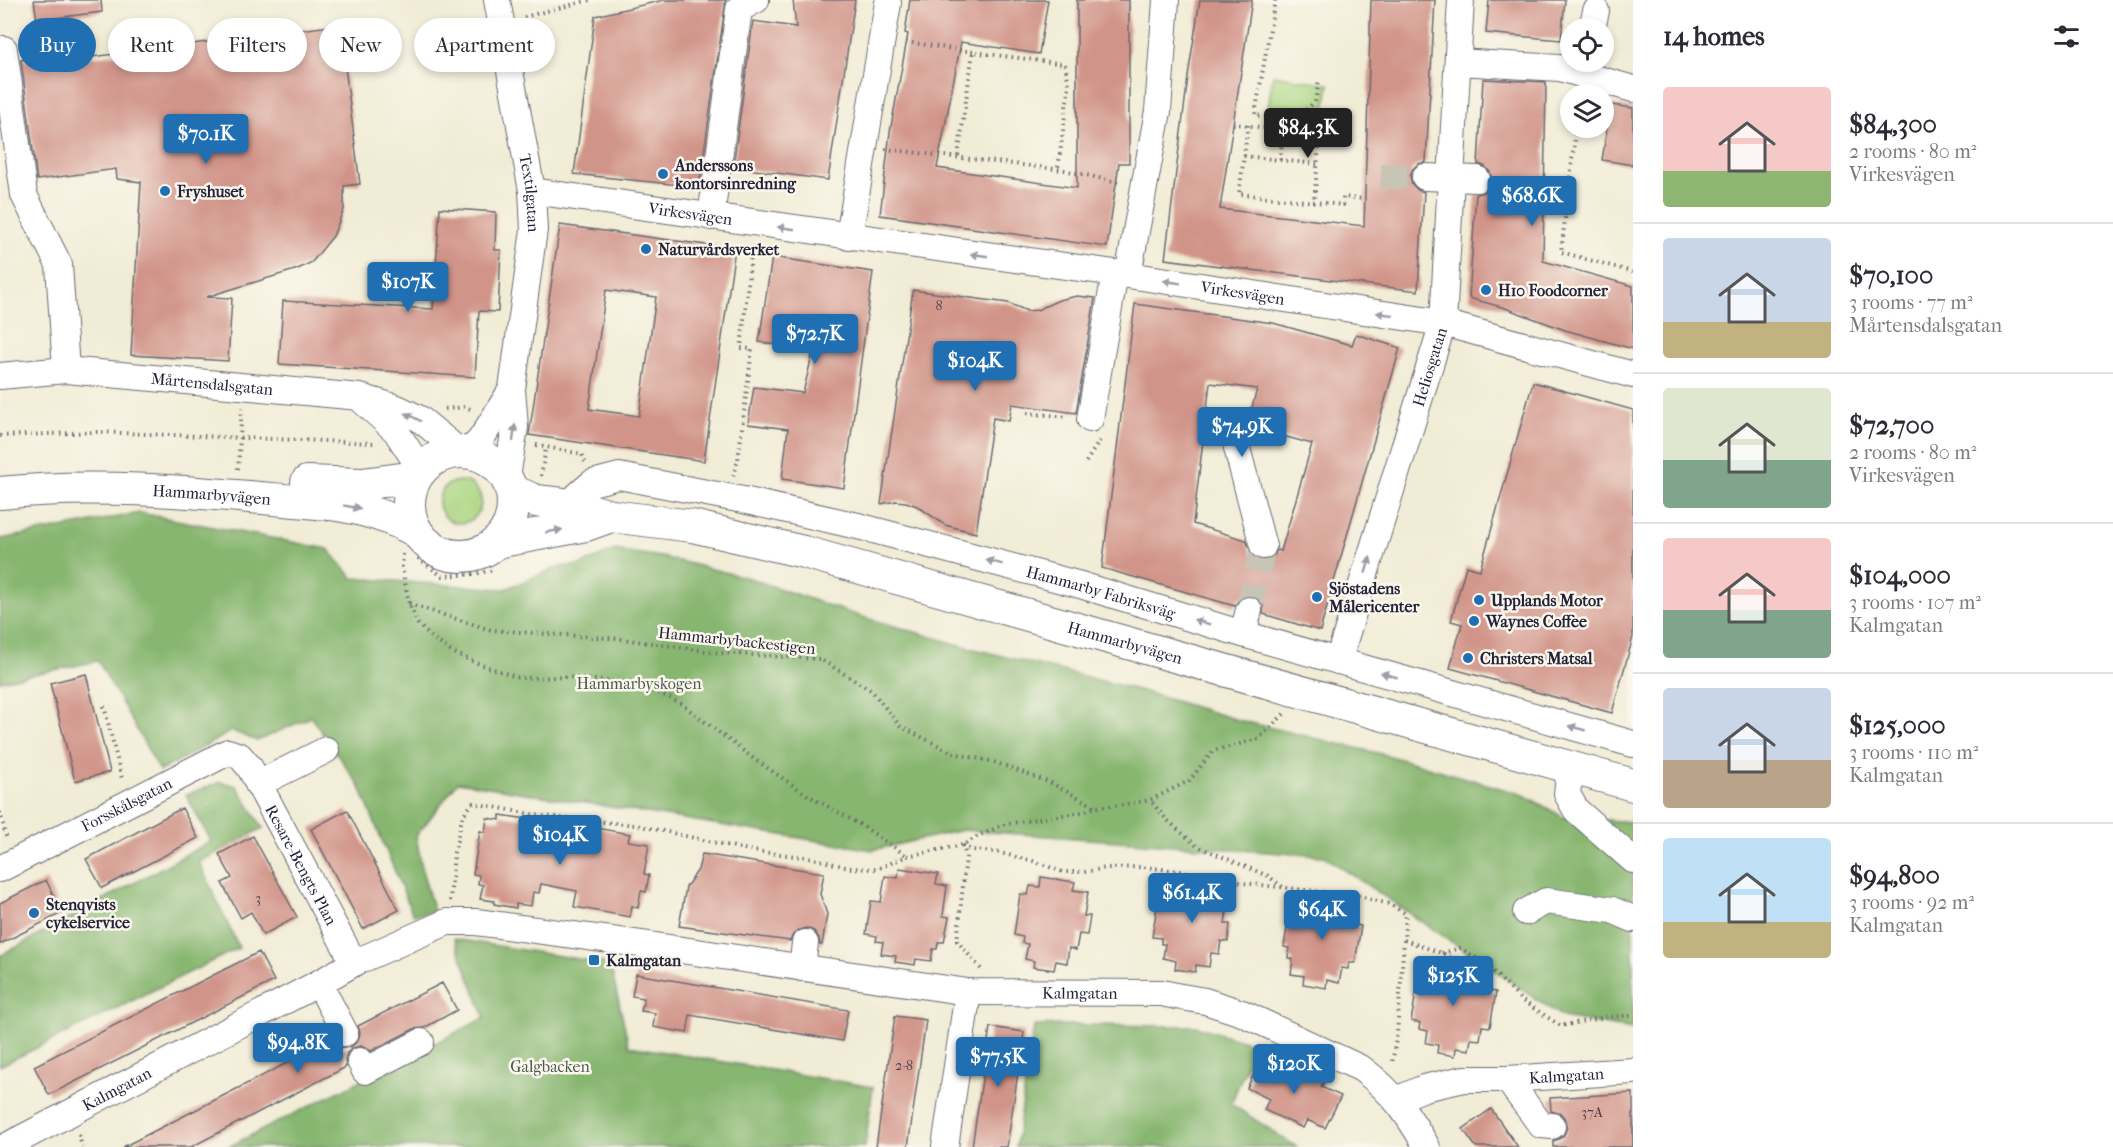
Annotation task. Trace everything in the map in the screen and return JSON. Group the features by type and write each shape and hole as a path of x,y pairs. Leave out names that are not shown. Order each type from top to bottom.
{"main road":[{"name":"Hammarbyvägen","path":"0,481 28,477 114,473 362,484 419,473 432,460 445,454 464,452 484,456 497,465 510,484 536,501 582,494 611,516"},
{"path":"410,539 409,504 411,490 419,473"},
{"path":"497,542 506,532 512,519 514,505 510,484"},
{"name":"Hammarbyvägen","path":"0,493 114,489 330,504 367,511 394,520 410,539 427,543 440,552 454,556 470,556 484,551 497,542 586,525 611,516 692,526 804,552 1633,785"}],"street":[{"path":"711,218 739,9 756,0"},
{"path":"1090,419 1121,274 1144,187 1158,111 1166,0"},
{"name":"Heliosgatan","path":"1338,661 1443,323 1461,0"},
{"path":"849,237 888,3"},
{"name":"Textilgatan","path":"499,11 532,191 534,230 512,389 515,427 510,484"},
{"path":"4,49 24,195 59,264 66,370"},
{"path":"1458,62 1560,68"},
{"path":"1594,72 1633,89"},
{"path":"1425,177 1477,179"},
{"name":"Virkesvägen","path":"532,191 1121,274 1443,323 1633,375"},
{"name":"Mårtensdalsgatan","path":"0,376 66,370 360,398 397,408 420,419 464,452"},
{"name":"Textilgatan","path":"464,452 481,439 512,389"},
{"path":"360,398 396,432 419,473"},
{"path":"1238,448 1263,546"},
{"name":"Hammarby Fabriksväg","path":"582,494 619,476 726,496 862,527 1077,584 1246,622 1338,661 1633,744"},
{"path":"254,776 326,750"},
{"name":"Forsskålsgatan","path":"0,868 228,752 240,756 254,776"},
{"path":"1570,767 1567,794 1576,810 1633,860"},
{"name":"Resare-Bengts Plan","path":"254,776 354,963"},
{"path":"1526,912 1546,901 1611,910 1633,919"},
{"name":"Kalmgatan","path":"4,1147 320,983 354,963 447,922 804,955 968,992 1162,993 1205,1001 1242,1013 1362,1069 1403,1098"},
{"path":"320,983 345,1033"},
{"path":"945,1147 968,992"},
{"path":"360,1061 365,1071 421,1042"},
{"name":"Kalmgatan","path":"1403,1098 1424,1088 1464,1079 1507,1079 1633,1071"},
{"path":"1507,1079 1541,1125 1552,1126"},
{"name":"Kalmgatan","path":"1403,1098 1402,1106 1427,1147"}],"path":[{"path":"499,11 589,0"},
{"path":"1275,0 1255,115 1321,125 1314,203"},
{"path":"882,38 1065,64 1069,85 1058,169"},
{"path":"958,156 973,52"},
{"path":"1291,121 1315,102 1319,80"},
{"path":"1233,124 1320,134"},
{"path":"1248,125 1239,194 1343,205 1343,197 1363,199"},
{"path":"1280,160 1283,130"},
{"path":"1575,138 1561,252 1633,272"},
{"path":"864,146 1058,169 1144,187"},
{"path":"1244,156 1317,164"},
{"path":"726,496 738,460 752,350 741,348 752,246 763,248"},
{"path":"436,413 444,409 465,407 475,411"},
{"path":"1027,413 1090,419"},
{"path":"239,438 241,423"},
{"path":"0,436 97,432 373,443 379,441"},
{"path":"526,442 582,454 582,494"},
{"path":"540,478 546,448"},
{"path":"410,539 402,567 409,604 418,624 450,651 519,678 567,677 624,683 657,692 680,703 800,790 861,825 907,856"},
{"name":"Hammarbybackestigen","path":"409,604 491,630 622,639 720,653 820,659 872,691 900,726 952,753 994,762 1051,783 1096,807"},
{"path":"447,922 463,815 473,803 541,816 636,825 753,851 813,858 849,868 877,869 907,856 963,845 1006,824 1082,813 1096,807 1150,800 1189,781 1213,751 1258,739 1284,714"},
{"path":"1150,800 1167,820 1197,846 1268,876 1285,888"},
{"path":"963,845 971,850 996,852 1033,861 1063,872 1144,867 1189,872 1243,883 1359,896 1389,904 1406,914 1398,1033 1391,1069 1403,1098"},
{"path":"963,845 966,857 957,940 976,962"},
{"path":"1404,940 1455,958"},
{"path":"1442,953 1461,948 1489,967 1521,1000 1561,1026 1611,1016 1633,1016"}],"green space":[{"path":"1273,75 1329,84 1324,116 1268,108"},
{"path":"460,481 475,487 481,502 475,517 460,523 445,517 439,502 445,487"},
{"name":"Hammarbyskogen","path":"140,513 328,549 353,578 505,589 558,567 580,565 615,550 662,557 749,578 856,615 970,648 1138,690 1238,720 1390,756 1524,795 1563,817 1633,822 1633,1029 1563,1017 1324,856 963,830 873,850 458,782 416,836 423,874 434,912 413,915 359,785 311,717 257,741 232,731 160,771 98,661 0,681 0,539"},
{"path":"220,782 237,786 263,828 199,862 239,948 0,1066 0,956 211,841 186,795"},
{"name":"Galgbacken","path":"454,939 610,964 629,1046 873,1087 865,1147 228,1147 485,1018"},
{"path":"1034,1026 1196,1026 1255,1044 1231,1104 1297,1147 1016,1147"}],"building":[{"path":"34,0 101,0 102,12 37,18"},
{"path":"664,0 726,0 699,187 574,174 595,16"},
{"path":"793,0 855,0 828,180 733,167 753,21 796,27"},
{"path":"910,0 1048,0 1039,54 961,42 937,168 1077,188 1077,0 1129,0 1129,163 1119,163 1107,247 880,215 890,132 908,34 905,33"},
{"path":"1200,0 1252,0 1220,209 1364,226 1371,0 1435,0 1426,162 1418,164 1410,176 1412,184 1424,192 1418,291 1165,259"},
{"path":"1489,0 1565,0 1563,18 1560,18 1560,40 1486,33"},
{"name":"Fryshuset","path":"319,27 319,72 346,72 360,184 344,186 344,209 333,236 312,262 298,269 206,297 232,298 228,361 131,355 141,182 117,179 116,169 37,180 23,72 96,72 96,57 108,55 108,72 195,72 195,44 207,42 207,72 307,72 307,29"},
{"path":"1483,79 1546,82 1543,261 1633,286 1633,349 1565,330 1505,308 1469,298 1476,194 1484,192 1492,180 1490,172 1478,164"},
{"path":"1614,105 1633,108 1633,165 1602,160 1606,138 1614,138"},
{"path":"440,208 496,212 495,250 501,250 498,312 479,311 475,377 279,364 283,301 433,309"},
{"path":"560,225 735,249 704,461 529,435","holes":["606,290 656,297 639,416 589,409"]},
{"path":"772,257 873,272 844,488 782,479 788,429 748,424 754,387 803,393 813,352 759,342"},
{"path":"913,290 1008,303 1027,311 1037,310 1059,300 1077,296 1095,298 1076,413 1012,404 1009,421 993,418 976,533 945,525 917,506 906,502 881,504"},
{"path":"1135,304 1273,323 1352,345 1356,334 1400,348 1320,631 1263,614 1263,605 1253,596 1244,596 1235,606 1102,568","holes":["1210,383 1257,389 1247,426 1312,444 1281,551 1277,550 1274,556 1260,561 1253,557 1246,540 1193,524"]},
{"path":"1533,382 1633,410 1633,637 1612,713 1450,668 1462,624 1451,621 1466,566 1480,570"},
{"path":"86,674 110,772 75,781 50,683"},
{"path":"182,808 198,838 102,888 86,859"},
{"path":"347,810 399,910 363,929 311,829"},
{"path":"500,815 534,820 533,829 582,837 583,831 595,833 596,828 630,834 628,841 649,844 644,874 649,875 646,892 641,891 638,908 632,906 630,917 574,907 577,891 541,884 539,893 533,892 531,906 516,904 516,908 480,899 483,885 478,884 479,875 473,874 480,831 485,832 487,818 500,820"},
{"path":"253,836 297,917 263,935 251,912 241,918 222,883 232,878 219,854"},
{"path":"702,854 824,873 820,894 827,914 822,945 814,931 807,928 799,930 790,941 679,926 686,887 698,870"},
{"path":"899,868 938,874 936,884 947,886 943,916 949,917 944,942 938,942 937,949 933,949 931,961 916,959 915,965 895,962 896,956 881,954 883,942 876,941 877,936 866,934 871,901 881,902 885,876 898,878"},
{"path":"1041,877 1075,882 1073,890 1088,892 1084,916 1090,916 1087,935 1079,934 1076,950 1069,948 1067,963 1056,961 1054,970 1033,967 1034,961 1025,959 1028,944 1022,943 1023,937 1014,935 1020,894 1028,895 1030,886 1040,887"},
{"path":"46,880 62,913 0,944 0,903"},
{"path":"1182,880 1219,886 1218,893 1229,895 1225,924 1230,924 1228,942 1221,941 1219,954 1211,953 1209,967 1196,965 1195,972 1175,969 1176,961 1163,958 1165,944 1161,944 1161,938 1152,937 1159,894 1167,896 1168,886 1181,888"},
{"path":"1312,896 1344,901 1343,908 1354,910 1352,924 1361,926 1355,963 1349,963 1348,969 1342,968 1339,983 1327,980 1326,988 1303,984 1304,976 1291,974 1293,959 1288,958 1289,948 1284,947 1288,921 1296,922 1299,903 1311,904"},
{"path":"259,952 274,981 49,1095 34,1066"},
{"path":"1441,962 1479,969 1478,978 1487,980 1486,990 1496,992 1490,1027 1482,1026 1480,1040 1471,1039 1469,1050 1456,1048 1455,1056 1437,1053 1438,1045 1426,1043 1428,1031 1419,1029 1420,1023 1411,1021 1419,976 1425,977 1426,967 1440,969"},
{"path":"636,974 848,1010 842,1041 690,1015 687,1033 653,1027 655,1013 641,1011 644,998 632,996"},
{"path":"442,983 457,1010 424,1028 414,1029 371,1051 361,1046 353,1048 347,1053 346,1067 191,1147 123,1147 332,1040 337,1046 351,1047 358,1041 360,1033 358,1026"},
{"path":"895,1016 926,1020 908,1147 876,1147"},
{"path":"990,1027 1024,1032 1007,1147 972,1147"},
{"path":"1261,1059 1297,1076 1300,1070 1324,1082 1321,1087 1341,1096 1325,1128 1307,1120 1303,1128 1264,1110 1269,1099 1247,1088"},
{"path":"1633,1093 1633,1147 1553,1147 1553,1141 1564,1135 1567,1127 1566,1120 1561,1114 1551,1111 1550,1098"},
{"path":"1491,1109 1518,1147 1476,1147 1463,1129"}],"tunnel":[{"path":"1381,176 1425,177"},
{"path":"1249,610 1263,546"}],"place":[{"name":"Anderssons kontorsinredning","path":"663,174"},
{"name":"Fryshuset","path":"165,191"},
{"name":"Naturvårdsverket","path":"646,249"},
{"name":"H10 Foodcorner","path":"1486,290"},
{"name":"Sjöstadens Målericenter","path":"1317,597"},
{"name":"Upplands Motor","path":"1479,600"},
{"name":"Waynes Coffee","path":"1474,621"},
{"name":"Christers Matsal","path":"1468,658"},
{"name":"Stenqvists cykelservice","path":"34,913"},
{"name":"Kalmgatan","path":"594,960"}]}
